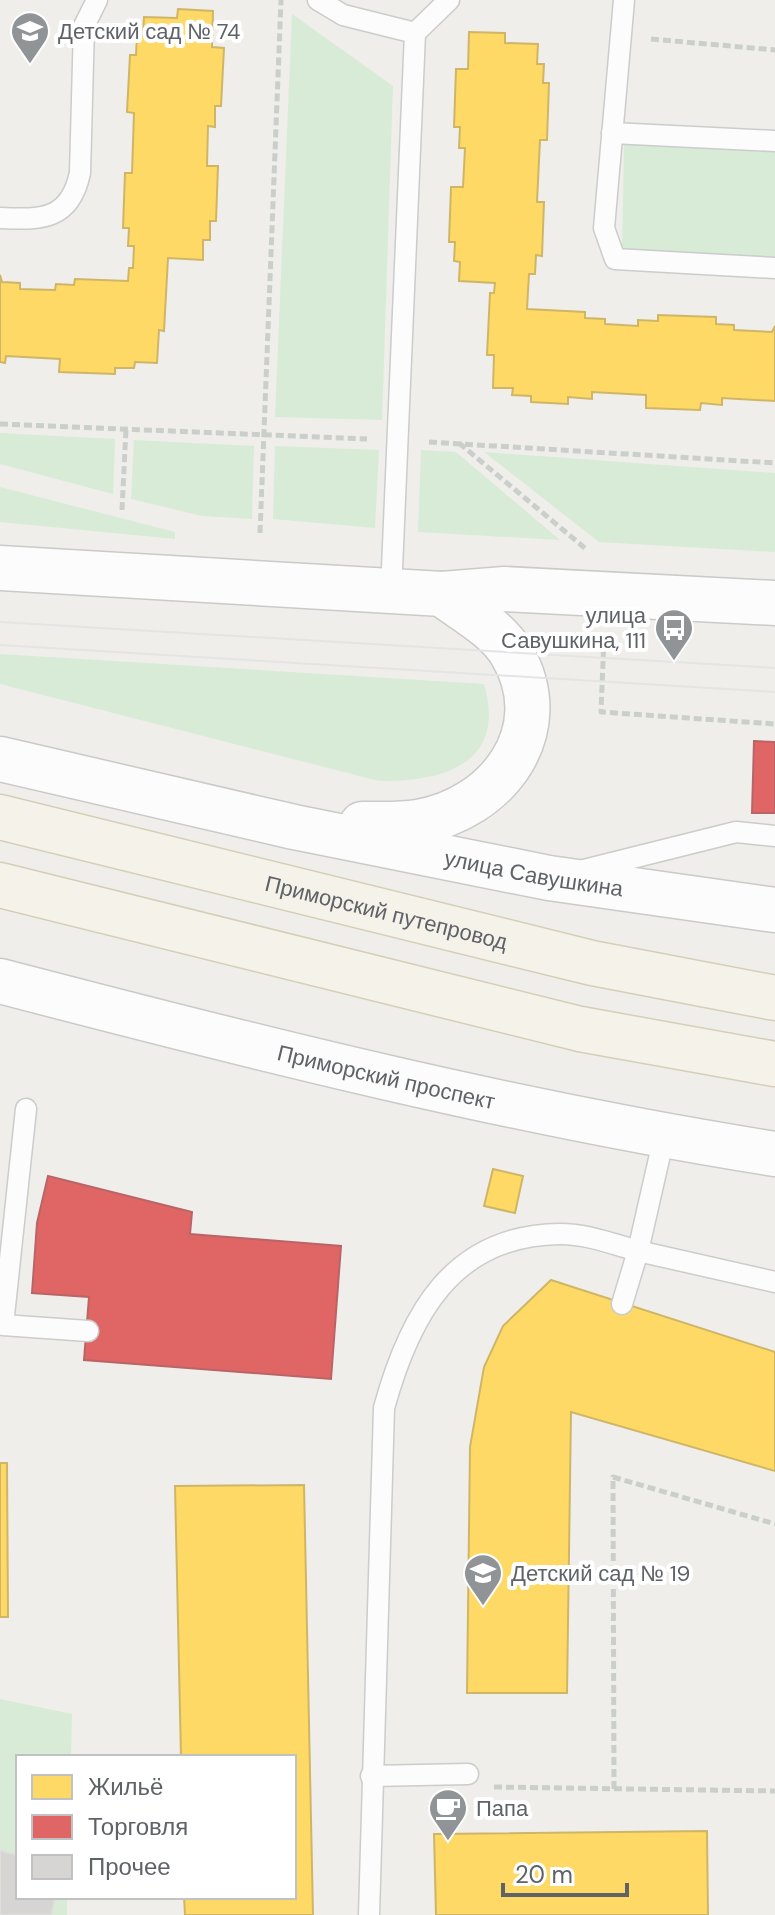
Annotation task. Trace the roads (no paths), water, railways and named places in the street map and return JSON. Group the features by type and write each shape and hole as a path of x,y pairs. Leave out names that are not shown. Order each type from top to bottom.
{"main road":[{"path":"0,568 391,592 442,594 505,589 775,603"},
{"name":"улица Савушкина","path":"294,827 419,822 472,802 509,770 525,734 528,704 521,676 512,653 494,633 442,594"},
{"name":"улица Савушкина","path":"0,759 294,827 549,878 775,910"},
{"name":"Приморский путепровод","path":"0,817 592,963 775,998"},
{"path":"0,885 580,1029 775,1064"},
{"name":"Приморский проспект","path":"0,981 409,1082 664,1137 775,1154"}],"lane":[{"path":"0,218 32,219 56,213 75,196 80,173 84,26 97,0"},
{"path":"318,0 343,15 415,33"},
{"path":"391,592 415,33 449,0"},
{"path":"624,0 604,228 615,259 775,268"},
{"path":"612,133 775,141"},
{"path":"549,878 736,832 775,836"},
{"path":"26,1109 3,1325 88,1331"},
{"path":"622,1304 638,1251 664,1137"},
{"path":"369,1915 384,1408 398,1356 425,1303 449,1274 490,1251 521,1239 560,1234 591,1237 638,1251 775,1282"},
{"path":"371,1776 476,1780"}],"tram line":[{"path":"0,622 775,668"},
{"path":"0,645 775,692"}],"place":[{"name":"Детский сад № 74","path":"30,65"},
{"name":"улица Савушкина, 111","path":"674,662"},
{"name":"Детский сад № 19","path":"483,1607"},
{"name":"Папа","path":"448,1842"}]}
